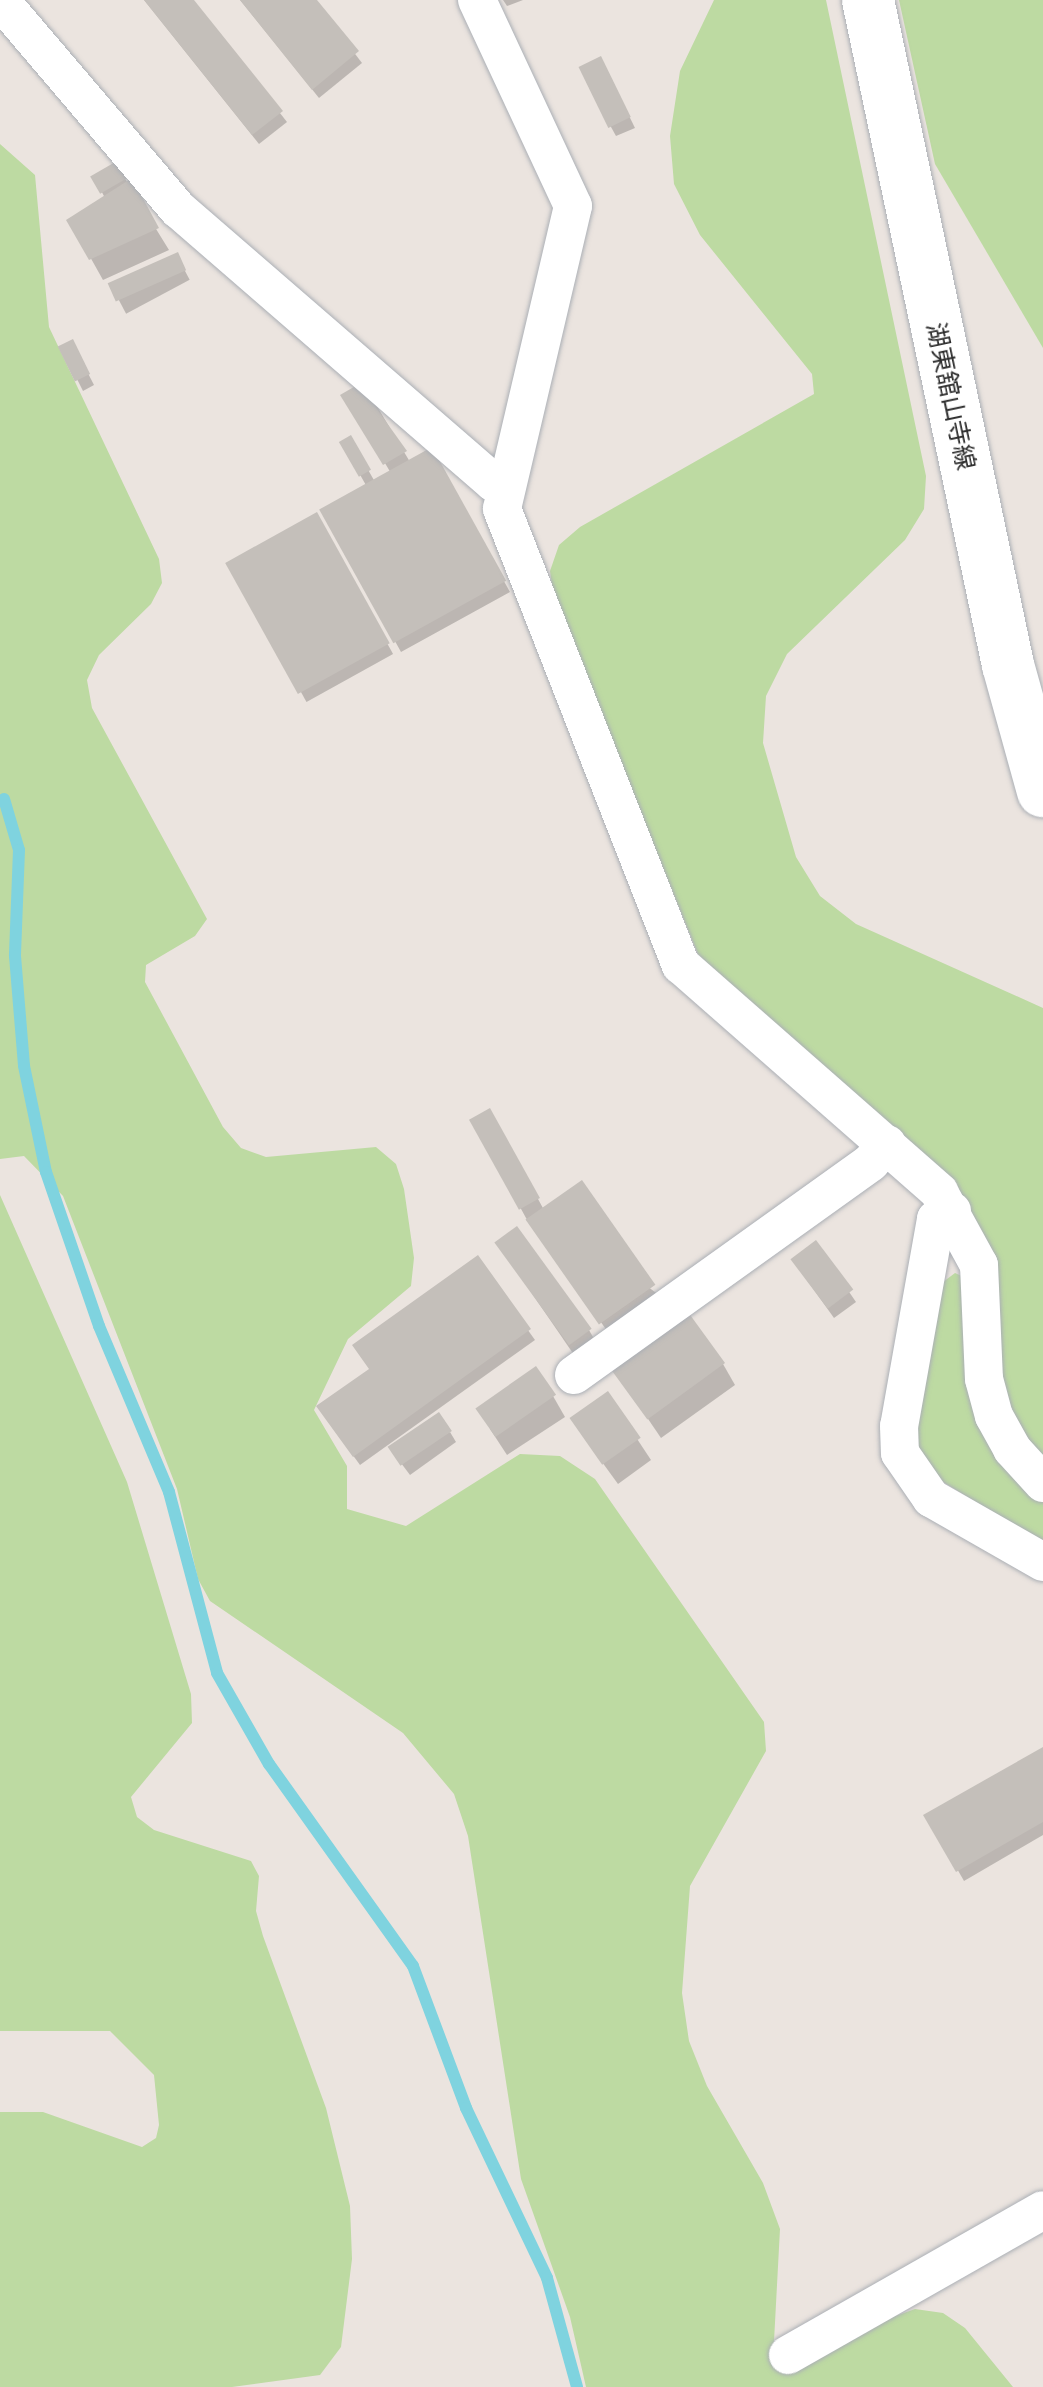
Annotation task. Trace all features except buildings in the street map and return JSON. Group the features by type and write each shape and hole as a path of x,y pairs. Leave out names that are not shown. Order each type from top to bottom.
{"main road":[{"name":"湖東舘山寺線","path":"868,0 1008,665 1043,791"}],"street":[{"path":"0,0 178,208 493,482 507,485"},
{"path":"477,0 573,206 502,509 681,964 887,1144 952,1211 983,1284 984,1379 994,1416 1043,1483"},
{"path":"574,1375 871,1162 887,1144"},
{"path":"952,1211 936,1219 899,1426 900,1453 931,1498 1043,1562"},
{"path":"788,2356 1043,2210"}],"green space":[{"path":"714,0 826,0 926,476 924,509 905,540 787,654 766,696 763,743 796,857 820,896 856,924 1043,1008 1043,1462 1008,1410 999,1376 998,1282 698,954 554,599 550,571 559,545 580,527 814,394 812,374 700,235 674,184 670,136 680,71"},
{"path":"899,0 1043,0 1043,348 935,164"},
{"path":"0,144 35,175 49,327 159,559 162,583 151,604 99,655 87,680 92,708 207,919 195,936 146,965 145,982 223,1127 241,1148 266,1157 376,1147 396,1164 404,1189 414,1258 411,1286 348,1339 314,1410 347,1466 347,1509 406,1526 520,1454 560,1456 595,1479 764,1722 766,1751 690,1886 682,1993 689,2041 707,2086 763,2183 780,2229 773,2360 915,2309 943,2313 965,2328 1013,2387 586,2387 570,2317 521,2179 468,1836 454,1794 403,1733 210,1601 198,1579 177,1489 63,1196 24,1156 0,1159"},
{"path":"0,1195 127,1482 191,1694 192,1723 131,1797 137,1817 154,1830 251,1861 259,1876 256,1911 263,1936 326,2108 350,2206 352,2259 341,2347 320,2375 232,2387 0,2387 0,2112 43,2112 142,2147 156,2138 159,2125 154,2075 110,2031 0,2031"},
{"path":"955,1273 964,1277 1026,1489 1043,1502 1043,1544 924,1470 914,1426 939,1285"}],"waterway":[{"path":"4,799 19,850 15,956 24,1066 46,1172 99,1326 169,1492 217,1673 269,1764 413,1966 466,2108 547,2278 577,2387"}]}
